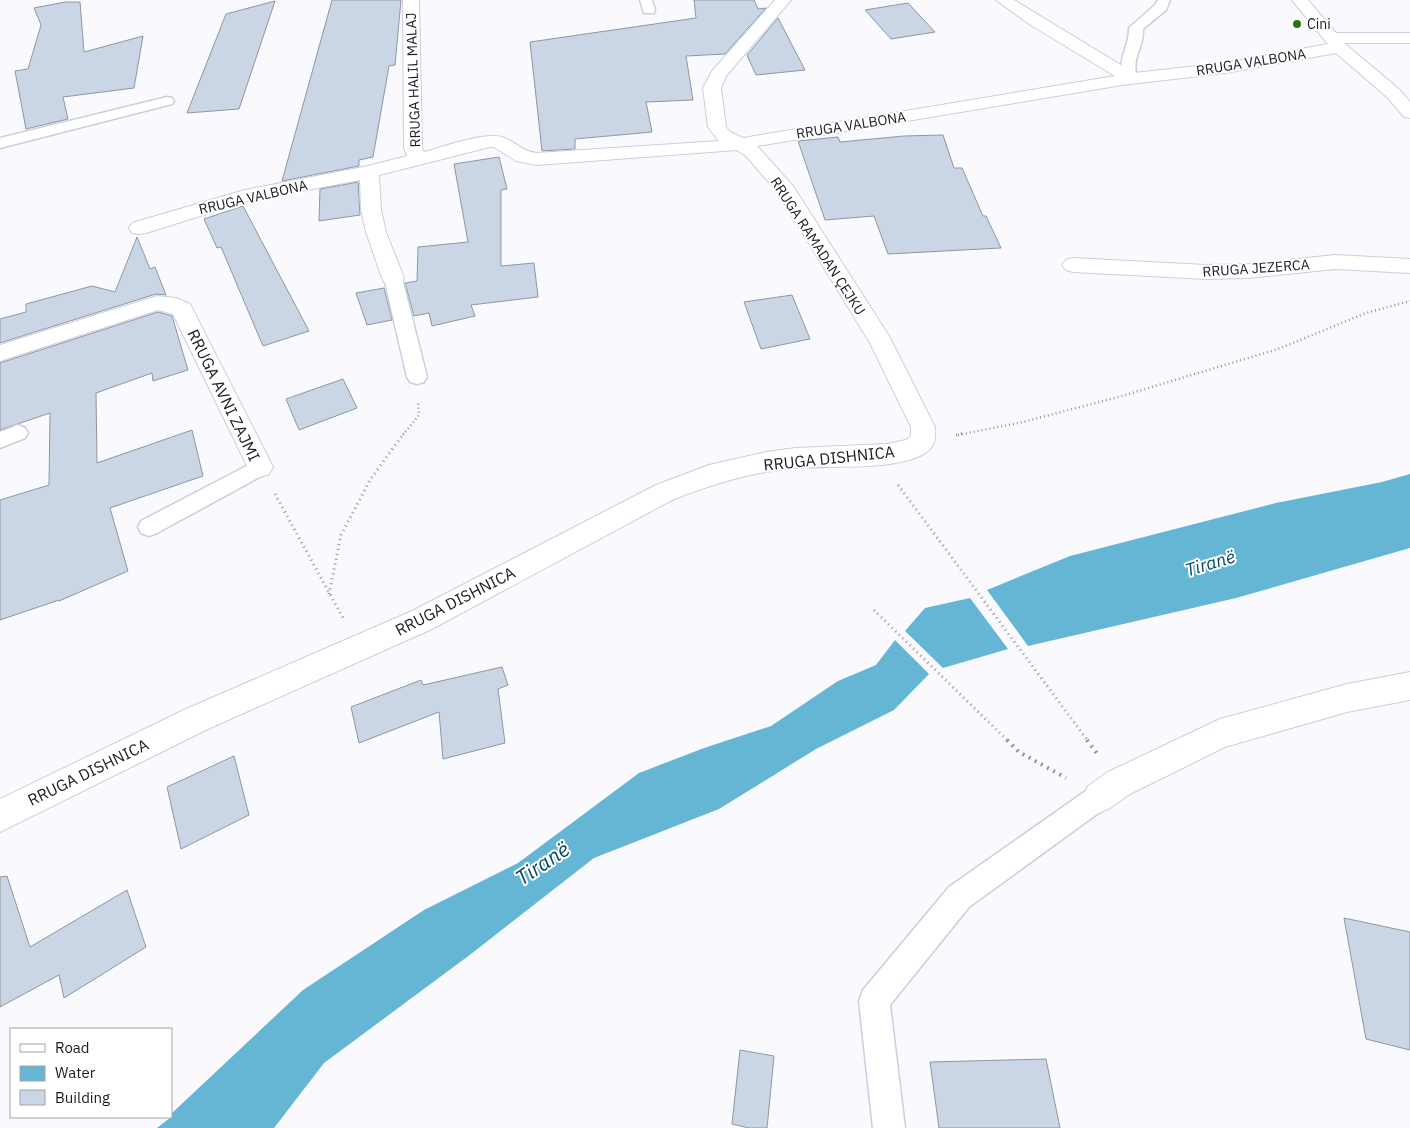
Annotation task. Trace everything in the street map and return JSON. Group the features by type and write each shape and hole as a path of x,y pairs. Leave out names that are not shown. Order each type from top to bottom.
{"street":[{"name":"RRUGA HALIL MALAJ","path":"411,0 413,148 418,159"},
{"name":"RRUGA RAMADAN ÇEJKU","path":"783,0 718,75 712,88 717,127 724,136 753,152 786,190 881,342 923,427 924,440"},
{"path":"1004,0 1035,21 1130,78"},
{"path":"1300,0 1335,43 1394,94 1410,114"},
{"name":"RRUGA VALBONA","path":"139,228 245,196 368,172 490,140 500,142 523,157 537,159 685,150 741,144 1130,78 1225,68 1335,43 1410,38"},
{"path":"368,172 371,210 393,278"},
{"name":"RRUGA JEZERCA","path":"1073,265 1213,272 1335,262 1410,266"},
{"name":"RRUGA AVNI ZAJMI","path":"0,353 157,303 176,305 182,309 260,468"},
{"name":"RRUGA DISHNICA","path":"0,816 197,719 422,620 665,492 709,475 796,458 887,454 913,448 924,440"},
{"path":"1099,797 1120,783 1220,734 1347,698 1410,686"}],"lane":[{"path":"1130,78 1126,59 1137,37 1136,28 1161,7 1164,0"},
{"path":"0,143 167,100"},
{"path":"393,278 417,377"},
{"path":"149,527 260,468"},
{"path":"889,1128 874,1001 959,897 1099,797"}],"path":[{"path":"924,440 996,428 1134,394 1296,342 1356,314 1391,303 1410,300"},
{"path":"329,594 341,535 370,480 419,415 417,377"},
{"name":"RRUGA AVNI ZAJMI","path":"260,468 359,648"},
{"path":"897,484 1075,726"},
{"path":"874,610 1019,752 1099,797"}],"water":[{"name":"Tiranë","path":"1410,474 1410,548 1236,598 1028,646 987,590 1070,556 1276,503 1382,482"},
{"path":"970,598 1008,649 943,668 905,631 925,608"},
{"name":"Tiranë","path":"895,640 929,674 894,710 816,749 719,809 594,858 471,954 324,1063 274,1128 157,1128 172,1118 172,1113 303,990 424,910 518,863 639,773 704,748 771,726 838,681 876,665"}],"building":[{"path":"332,0 401,0 395,65 389,66 373,157 359,160 359,166 282,181"},
{"path":"694,0 754,0 758,9 766,8 725,54 686,56 693,100 646,102 652,132 575,139 575,149 542,151 530,42 696,18"},
{"path":"275,1 239,109 187,113 226,14"},
{"path":"65,2 80,2 84,52 143,36 134,88 63,97 68,119 26,129 15,71 28,69 41,25 34,8"},
{"path":"908,3 935,32 891,39 865,10"},
{"path":"778,18 805,70 756,75 747,55"},
{"path":"943,135 954,168 962,168 983,216 986,216 1001,248 888,254 874,216 825,220 798,141 838,137 840,142 904,136"},
{"path":"499,157 507,189 501,190 501,266 534,263 538,297 471,305 475,316 432,326 429,313 414,316 405,283 417,281 418,247 468,242 454,164"},
{"path":"358,182 360,215 319,221 320,189"},
{"path":"243,206 309,331 263,346 221,247 217,248 204,219"},
{"path":"137,237 150,269 155,267 166,295 156,294 0,343 0,319 26,312 26,304 92,286 115,292"},
{"path":"384,288 392,320 367,325 356,293"},
{"path":"792,295 810,339 761,349 744,302"},
{"path":"158,312 172,316 188,370 153,381 152,373 96,393 97,463 192,430 203,476 110,508 128,571 59,601 0,620 0,500 49,485 50,413 0,430 0,363"},
{"path":"343,379 357,408 299,430 286,399"},
{"path":"502,667 508,685 498,689 505,743 443,759 439,712 359,743 351,707 421,680 423,685"},
{"path":"234,756 249,815 181,849 167,787"},
{"path":"7,876 30,947 127,890 146,947 64,998 59,975 0,1007 0,877"},
{"path":"1344,918 1410,932 1410,1050 1366,1039"},
{"path":"740,1050 774,1056 767,1128 749,1128 732,1124"},
{"path":"1046,1059 1060,1128 939,1128 930,1062"}],"place":[{"name":"Cini","path":"1297,24"}]}
